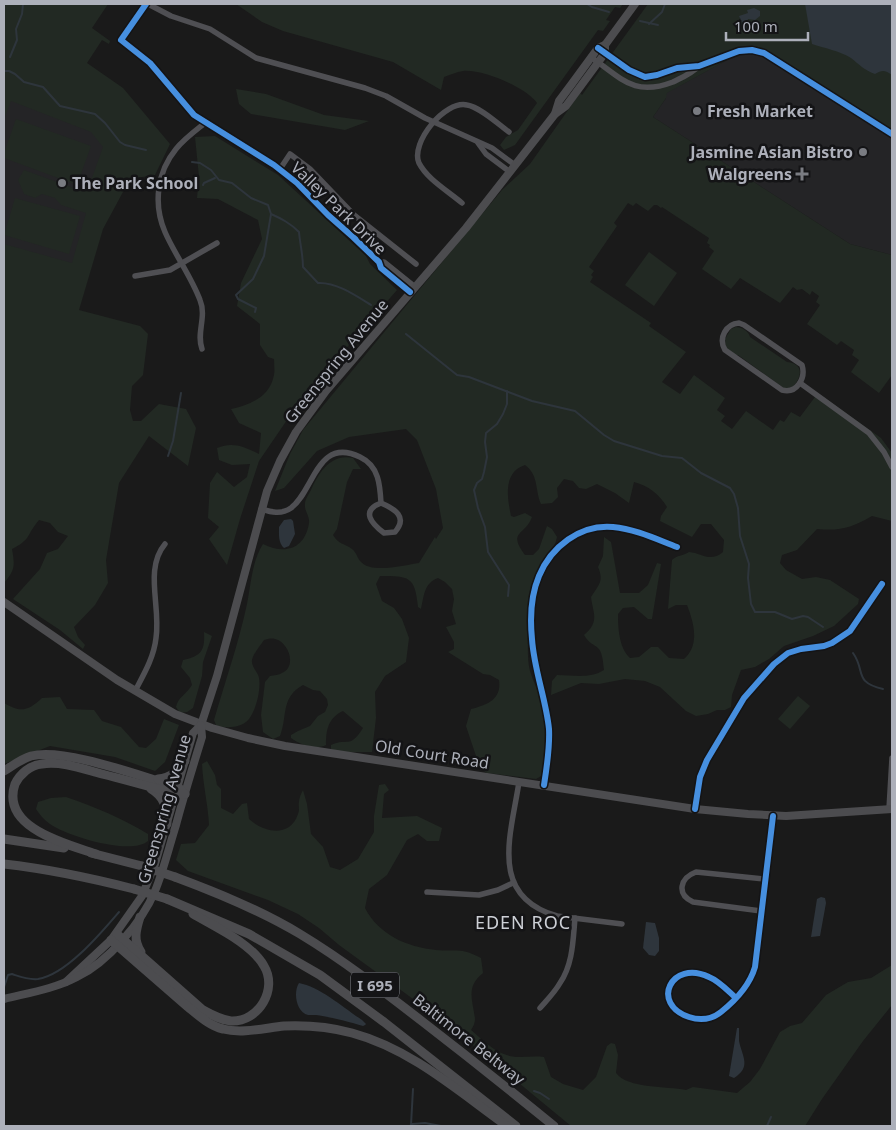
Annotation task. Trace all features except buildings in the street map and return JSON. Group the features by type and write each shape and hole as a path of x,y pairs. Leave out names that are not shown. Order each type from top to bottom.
{"highway":[{"path":"4,771 29,756 46,754 80,759 154,780 179,791"},
{"path":"154,780 171,776 185,761"},
{"path":"96,854 44,835 24,824 16,814 12,802 16,782 26,771 40,764 74,766 142,784 179,791"},
{"path":"142,784 157,793 164,801 167,824"},
{"name":"Baltimore Beltway","path":"4,839 96,854 142,866 216,892 257,911 332,954 390,996 554,1126"},
{"name":"I 695","path":"4,864 54,870 134,889 208,915 249,934 320,975 384,1022 516,1126"},
{"path":"117,940 145,958 203,1010 215,1017 233,1021 248,1017 257,1010 267,997 270,980 261,960 235,938 168,900"},
{"path":"140,917 135,933 135,941 145,958"},
{"path":"117,940 188,1007 201,1018 217,1027 233,1031 298,1026 324,1027 368,1038 392,1047 416,1060 507,1126"}],"main road":[{"name":"Greenspring Avenue","path":"4,999 66,982 117,940 140,917 155,892 185,761 194,733 201,724 226,645 261,508 280,461 305,418 466,228 555,114 566,106 602,48 635,4"},
{"name":"Old Court Road","path":"4,602 135,691 175,714 201,724 262,742 695,809 773,816 891,809"},
{"name":"Greenspring Avenue","path":"117,940 142,896 155,864 179,791 202,737 201,724"}],"street":[{"path":"147,4 171,16 210,29 256,58 365,88 386,96 416,114 492,148 515,165"},
{"name":"Valley Park Drive","path":"147,4 121,40 150,63 186,108 205,123 280,169 379,262 384,262 412,290"},
{"path":"602,48 629,70 645,77 676,68 699,66 739,51 752,50 764,53 892,134"},
{"path":"594,60 629,83 638,87 650,88 683,78 699,66"},
{"path":"462,203 423,170 418,159 417,149 420,143 442,113 454,105 467,104 510,132"},
{"path":"202,349 199,340 203,308 161,222 158,196 164,169 172,154 205,123"},
{"path":"478,143 486,154 510,172"},
{"path":"280,169 290,154 310,169 344,206 364,224 416,264"},
{"path":"353,237 364,224"},
{"path":"135,276 161,272 182,264 217,243"},
{"path":"735,324 744,325 802,365 804,373 800,383 792,390 782,390 725,350 722,341 727,328 735,324"},
{"path":"800,383 869,433 884,452 892,467"},
{"path":"261,508 272,512 288,510 300,497 322,462 338,453 353,454 372,465 377,476 381,503"},
{"path":"381,503 400,516 400,525 395,532 384,533 372,524 371,511 381,503"},
{"path":"544,785 549,751 548,728 534,658 532,632 533,600 537,581 543,567 556,549 564,542 580,532 600,527 610,526 632,530 677,547"},
{"path":"135,691 151,660 156,641 157,621 154,566 158,554 165,544"},
{"path":"695,809 700,777 707,760 744,698 774,664 788,653 824,646 850,631 882,584"},
{"path":"891,809 892,758"},
{"path":"519,782 508,856 513,883 525,900 540,911 557,916 622,924"},
{"path":"736,998 708,976 687,972 681,974 670,983 668,995 671,1005 678,1012 701,1020 717,1015 736,998 750,981 755,966 773,816"},
{"path":"761,911 693,902 687,899 682,887 686,877 696,872 765,879"},
{"path":"426,892 479,895 498,890 513,883"},
{"path":"540,1008 555,991 565,974 571,954 575,918"}],"shaded area":[{"path":"4,4 108,4 92,28 110,41 109,44 102,40 87,63 123,88 170,144 155,175 130,179 103,229 79,310 140,326 148,334 143,375 132,386 130,410 133,421 141,421 159,404 186,409 196,428 188,466 149,436 119,483 106,560 108,583 95,605 74,627 78,637 85,645 83,649 60,630 13,599 40,569 47,553 58,549 68,536 58,532 50,523 39,520 26,539 12,549 13,568 4,583 4,244 72,263 86,213 61,205 55,198 42,194 35,198 24,194 18,180 24,170 79,190 88,189 103,147 91,132 11,101 4,119"},
{"path":"236,4 623,4 620,8 615,7 606,20 610,21 603,31 598,30 515,145 504,150 500,145 506,137 518,130 537,103 514,85 492,76 463,71 444,77 441,90 393,62 283,31 262,22"},
{"path":"648,4 892,4 892,137 769,58 752,52 740,53 667,93 666,98 653,117 850,244 892,255 892,375 879,393 851,372 859,360 852,355 854,350 841,341 837,345 807,324 820,305 816,302 819,296 812,291 810,295 802,289 797,290 793,287 780,303 740,278 731,289 702,269 714,251 707,243 709,238 662,207 654,205 648,211 636,203 633,206 628,203 614,223 617,226 589,267 594,271 590,282 651,323 649,326 686,352 662,382 680,394 694,375 725,398 717,410 725,416 721,421 732,429 746,411 773,430 780,420 784,422 791,412 800,417 818,393 881,438 892,453 892,521 872,516 846,528 833,530 817,529 797,550 782,555 780,563 786,570 802,579 816,577 830,580 859,599 858,604 834,626 784,646 769,659 755,667 741,670 732,695 731,707 725,710 717,710 696,716 686,711 660,687 645,681 625,679 599,684 581,683 551,695 552,681 557,675 587,676 604,670 599,649 584,635 594,621 591,597 601,579 598,567 603,556 604,537 611,542 620,593 639,593 648,585 657,563 661,564 652,619 648,619 634,607 623,608 618,614 621,643 630,658 639,657 651,647 658,647 669,658 684,659 689,653 694,641 694,634 692,619 687,605 676,605 668,609 672,560 689,552 714,557 723,552 724,540 711,524 701,524 692,537 660,521 667,507 661,498 653,491 634,482 629,503 597,484 586,489 579,488 573,481 564,479 557,488 558,497 552,503 541,504 533,473 525,465 513,473 508,486 511,516 514,517 525,513 532,517 517,537 520,547 525,555 533,555 539,549 547,526 552,529 557,537 554,547 536,573 531,587 528,610 529,667 542,703 546,730 543,775 536,779 487,773 480,768 466,726 471,709 482,706 495,697 498,692 499,680 490,675 483,674 448,652 454,649 454,642 446,627 456,624 452,611 454,599 452,589 438,578 433,580 427,587 421,609 418,607 415,589 409,580 398,576 380,576 376,584 382,601 394,608 402,619 409,638 406,662 385,676 375,692 376,718 372,752 339,752 331,749 331,745 351,741 363,728 343,711 334,717 329,725 326,745 318,747 308,746 291,738 291,735 310,726 318,716 325,712 328,705 327,699 320,691 303,685 296,690 288,702 280,736 273,739 263,732 261,715 265,682 270,676 287,670 290,660 284,645 274,639 264,640 252,660 259,678 259,694 252,715 246,722 233,727 216,725 214,720 240,633 254,565 259,551 263,544 286,549 293,547 303,539 309,523 305,507 306,500 318,477 327,465 338,458 345,457 353,458 361,469 353,469 347,482 337,529 333,535 352,549 366,566 389,568 419,563 435,537 436,539 443,528 436,489 417,440 406,429 349,437 317,451 284,488 275,491 290,454 303,430 502,190 530,164 580,93 582,95"},
{"path":"805,4 892,4 892,75 884,71 875,74 847,56 812,44"},
{"path":"754,8 760,11 760,16 755,20 748,19 747,22 750,28 745,30 739,16 748,13 747,10"},
{"name":"The Park School","path":"4,39 145,136 98,230 85,276 4,253"},
{"path":"740,53 758,53 769,58 892,137 892,255 850,244 653,117 666,98 666,93"},
{"path":"236,89 266,94 324,115 369,121 345,130 251,114 239,104"},
{"path":"16,119 91,146 77,185 4,158"},
{"path":"215,136 278,175 366,256 370,264 397,290 300,401 259,461 227,565 209,539 219,527 208,518 210,483 217,472 234,487 247,477 250,464 232,465 219,460 217,448 234,445 244,447 259,454 261,433 239,423 231,409 252,402 264,394 272,383 274,359 268,357 260,345 260,324 237,306 241,283 262,239 258,220 218,199 197,198 199,177 195,137"},
{"path":"15,198 80,216 69,254 4,235"},
{"path":"649,252 677,273 654,306 625,285"},
{"path":"736,327 744,330 750,337 799,368 800,375 793,387 785,389 738,355 726,349 725,339 731,329"},
{"path":"291,519 295,534 289,546 284,548 280,541 279,527 284,520"},
{"path":"204,632 212,636 203,662 202,676 193,708 187,712 180,713 176,707 177,704 192,685 190,678 181,667 183,660 201,651 204,643"},
{"path":"798,696 810,706 790,729 778,719"},
{"path":"60,697 67,709 94,710 102,721 121,727 139,747 146,748 156,739 164,719 179,725 165,762 155,771 115,757 50,746 4,764 4,703 15,708 24,709 33,706 42,698"},
{"path":"207,761 215,775 217,785 221,789 221,808 233,814 242,804 247,803 249,819 269,830 283,830 294,822 299,812 299,799 303,790 311,834 323,847 330,867 340,870 358,859 374,832 374,816 379,785 385,784 389,790 384,794 382,818 417,816 442,828 439,841 427,841 418,834 407,840 387,875 369,889 365,908 378,926 404,943 436,950 463,951 481,958 483,973 477,978 472,989 475,1019 471,1030 487,1044 506,1055 513,1057 544,1057 551,1077 563,1084 583,1090 596,1077 607,1046 611,1043 615,1044 618,1055 616,1073 629,1082 686,1090 693,1087 737,1093 750,1082 760,1069 780,1032 790,1026 802,1023 826,995 848,982 871,978 892,965 892,1005 863,1041 805,1126 571,1126 446,1023 339,945 319,928 298,914 268,900 188,871 176,860 181,844 195,843 209,825 202,764"},
{"path":"66,797 128,823 148,834 148,841 140,845 128,846 99,843 84,839 50,824 36,809 38,802 51,798"},
{"path":"825,898 826,903 820,936 811,937 817,899"},
{"path":"646,922 655,923 659,938 659,951 655,956 649,955 643,948"},
{"path":"299,983 323,993 366,1024 363,1026 334,1018 304,1013 298,1006 296,996"},
{"path":"737,1028 739,1028 739,1041 744,1065 740,1074 734,1078 729,1076"}],"waterway":[{"path":"10,57 17,40 16,29 22,14 23,4"},
{"path":"587,4 609,12"},
{"path":"649,24 662,12 665,4"},
{"path":"640,21 658,25"},
{"path":"4,71 15,74 24,82 43,87 60,106 95,114 120,142 146,150"},
{"path":"192,162 200,163 211,170 219,180 232,183 251,198 268,205 271,214 299,232 303,267 318,283 338,287 371,305"},
{"path":"203,185 215,178"},
{"path":"255,312 256,308 238,299 236,295 253,279 264,256 271,214"},
{"path":"406,334 457,375 469,377 532,401 575,411 614,441 662,456 682,458 701,473 730,488 738,508 740,536 749,564 748,578 751,604 755,612 775,612 792,619 803,616 808,617 823,627"},
{"path":"507,391 507,404 503,414 497,424 486,433 487,457 484,472 482,479 477,483 474,490 485,527 488,552 509,585 508,596"},
{"path":"168,456 173,441 181,393"},
{"path":"853,653 867,683 883,689"},
{"path":"4,987 8,975 12,974 28,979 38,979 60,970 82,952 119,912"},
{"path":"411,1125 413,1089"},
{"path":"534,1091 549,1099"},
{"path":"767,1126 771,1117"},
{"path":"410,1126 412,1124 425,1123 441,1126"}],"cycle path":[{"path":"146,4 121,40 150,63 194,115 274,165 297,183 328,215 379,262 381,268 410,292"},
{"path":"598,48 629,70 645,77 677,68 699,66 739,51 752,50 764,53 892,134"},
{"path":"544,785 549,750 549,729 533,651 531,623 534,591 544,565 559,547 568,540 589,529 601,527 629,530 677,547"},
{"path":"695,809 700,777 707,760 744,698 774,664 788,653 824,646 850,631 882,584"},
{"path":"736,998 723,986 716,981 696,973 684,974 676,978 670,985 668,994 670,1003 677,1011 689,1017 706,1019 718,1014 727,1007 732,1002 737,997 750,980 755,967 773,816"}],"place":[{"name":"Fresh Market","path":"697,111"},
{"name":"Jasmine Asian Bistro","path":"863,152"},
{"name":"Walgreens","path":"802,174"},
{"name":"The Park School","path":"62,183"}],"district":[{"name":"EDEN ROC","path":"523,922"}]}
